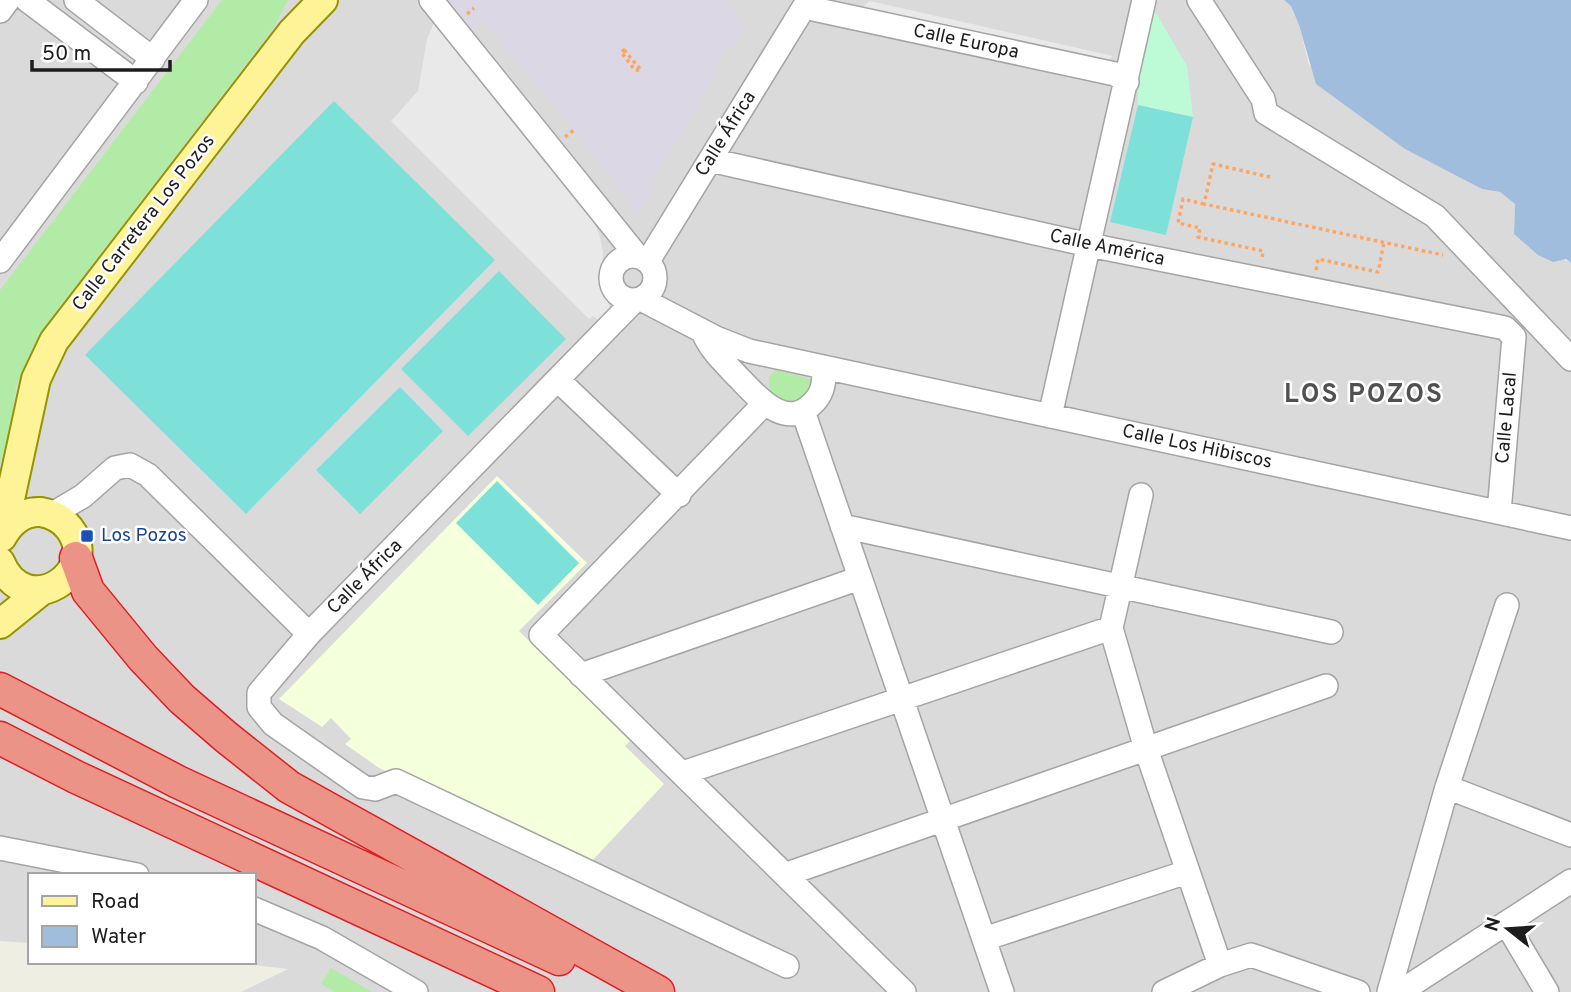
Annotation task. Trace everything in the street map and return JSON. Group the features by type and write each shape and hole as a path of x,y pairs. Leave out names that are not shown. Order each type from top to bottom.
{"highway":[{"path":"76,558 88,591 143,658 208,722 289,787 658,992"},
{"path":"4,691 178,782 631,992"},
{"path":"0,738 76,778 538,992"}],"main road":[{"path":"292,32 300,0"},
{"name":"Calle Carretera Los Pozos","path":"27,429 36,379 54,341 292,32 323,0"},
{"path":"0,603 17,463 27,429"},
{"path":"27,429 34,489 10,530 21,587 41,591"},
{"path":"0,624 41,591 66,578 76,558 72,533 60,519 10,530"}],"street":[{"path":"0,11 8,0"},
{"path":"27,0 136,82"},
{"path":"76,0 153,59"},
{"path":"0,261 196,0"},
{"path":"1050,416 1144,0"},
{"path":"1199,0 1263,99 1266,113 1435,216 1571,359"},
{"path":"430,1 699,328 709,347 764,404 779,413 811,404 848,380 865,376"},
{"name":"Calle Europa","path":"804,6 1115,74 1126,82"},
{"name":"Calle África","path":"647,265 804,6"},
{"name":"Calle América","path":"710,160 1089,245 1505,328"},
{"path":"594,202 614,267 611,281 631,298 699,328"},
{"path":"614,267 624,258 647,265"},
{"path":"631,298 652,291 647,265"},
{"name":"Calle África","path":"631,298 612,314 601,335 558,380 309,634 259,693 259,708 274,724 363,787 375,789 396,781 787,966"},
{"name":"Calle Los Hibiscos","path":"699,328 749,351 1571,528"},
{"name":"Calle Lacal","path":"1499,512 1514,337 1505,328"},
{"path":"823,367 823,387 811,404 842,526 1002,992"},
{"path":"558,380 679,495"},
{"path":"764,404 541,635 904,992"},
{"path":"10,530 83,496 115,468 130,465 148,475 309,634"},
{"path":"1141,495 1111,628 1146,749 1220,965"},
{"path":"842,526 1331,632"},
{"path":"580,674 860,578"},
{"path":"1389,992 1447,787 1507,606"},
{"path":"683,773 1111,628"},
{"path":"787,874 1326,686"},
{"path":"1447,787 1571,835"},
{"path":"0,848 127,873"},
{"path":"984,939 1187,872"},
{"path":"1400,992 1571,881"},
{"path":"256,910 333,944 416,992"},
{"path":"1506,923 1547,992"},
{"path":"1164,992 1220,965 1251,955 1358,992"}],"path":[{"path":"625,50 641,69 635,70 621,52 625,50"},
{"path":"564,138 574,130"},
{"path":"1204,204 1213,164 1270,177"},
{"path":"1262,259 1263,251 1198,237 1200,228 1178,223 1183,199 1446,256"},
{"path":"1316,270 1318,259 1378,272 1384,242"}],"shaded area":[{"path":"0,0 1284,0 1291,6 1299,25 1309,65 1452,171 1482,189 1500,192 1515,204 1514,233 1571,263 1571,992 241,992 288,969 244,964 256,964 256,873 28,873 28,943 0,941"},
{"path":"439,0 721,0 735,10 746,25 733,49 724,47 707,92 653,179 658,183 637,213 562,115 483,21 467,34"},
{"path":"870,1 1113,56 1101,66 857,11"},
{"path":"1153,8 1187,66 1193,117 1138,105 1138,75"},
{"path":"434,23 592,219 603,252 602,292 611,308 610,313 600,321 593,316 589,319 391,121 418,91 427,39"},
{"path":"334,101 495,260 246,514 85,355"},
{"path":"1138,105 1193,117 1166,235 1110,222"},
{"path":"499,271 566,339 468,436 401,369"},
{"path":"400,387 443,431 360,514 316,470"},
{"path":"497,476 587,563 519,631 630,741 625,746 664,784 590,863 379,768 345,744 351,739 331,718 322,727 279,699"},
{"path":"497,481 579,563 538,605 456,523"}],"green space":[{"path":"222,0 288,0 273,29 52,317 31,351 16,387 11,428 0,465 0,290"},
{"path":"775,370 808,378 813,384 803,399 789,405 769,393 769,378"},
{"path":"331,968 372,992 335,992 321,984"}],"water":[{"path":"1284,0 1571,0 1571,263 1566,259 1553,262 1538,255 1514,234 1515,204 1500,192 1482,189 1405,149 1316,84 1299,25 1291,6"}],"place":[{"name":"Los Pozos","path":"87,536"}],"district":[{"name":"LOS POZOS","path":"1364,395"}]}
